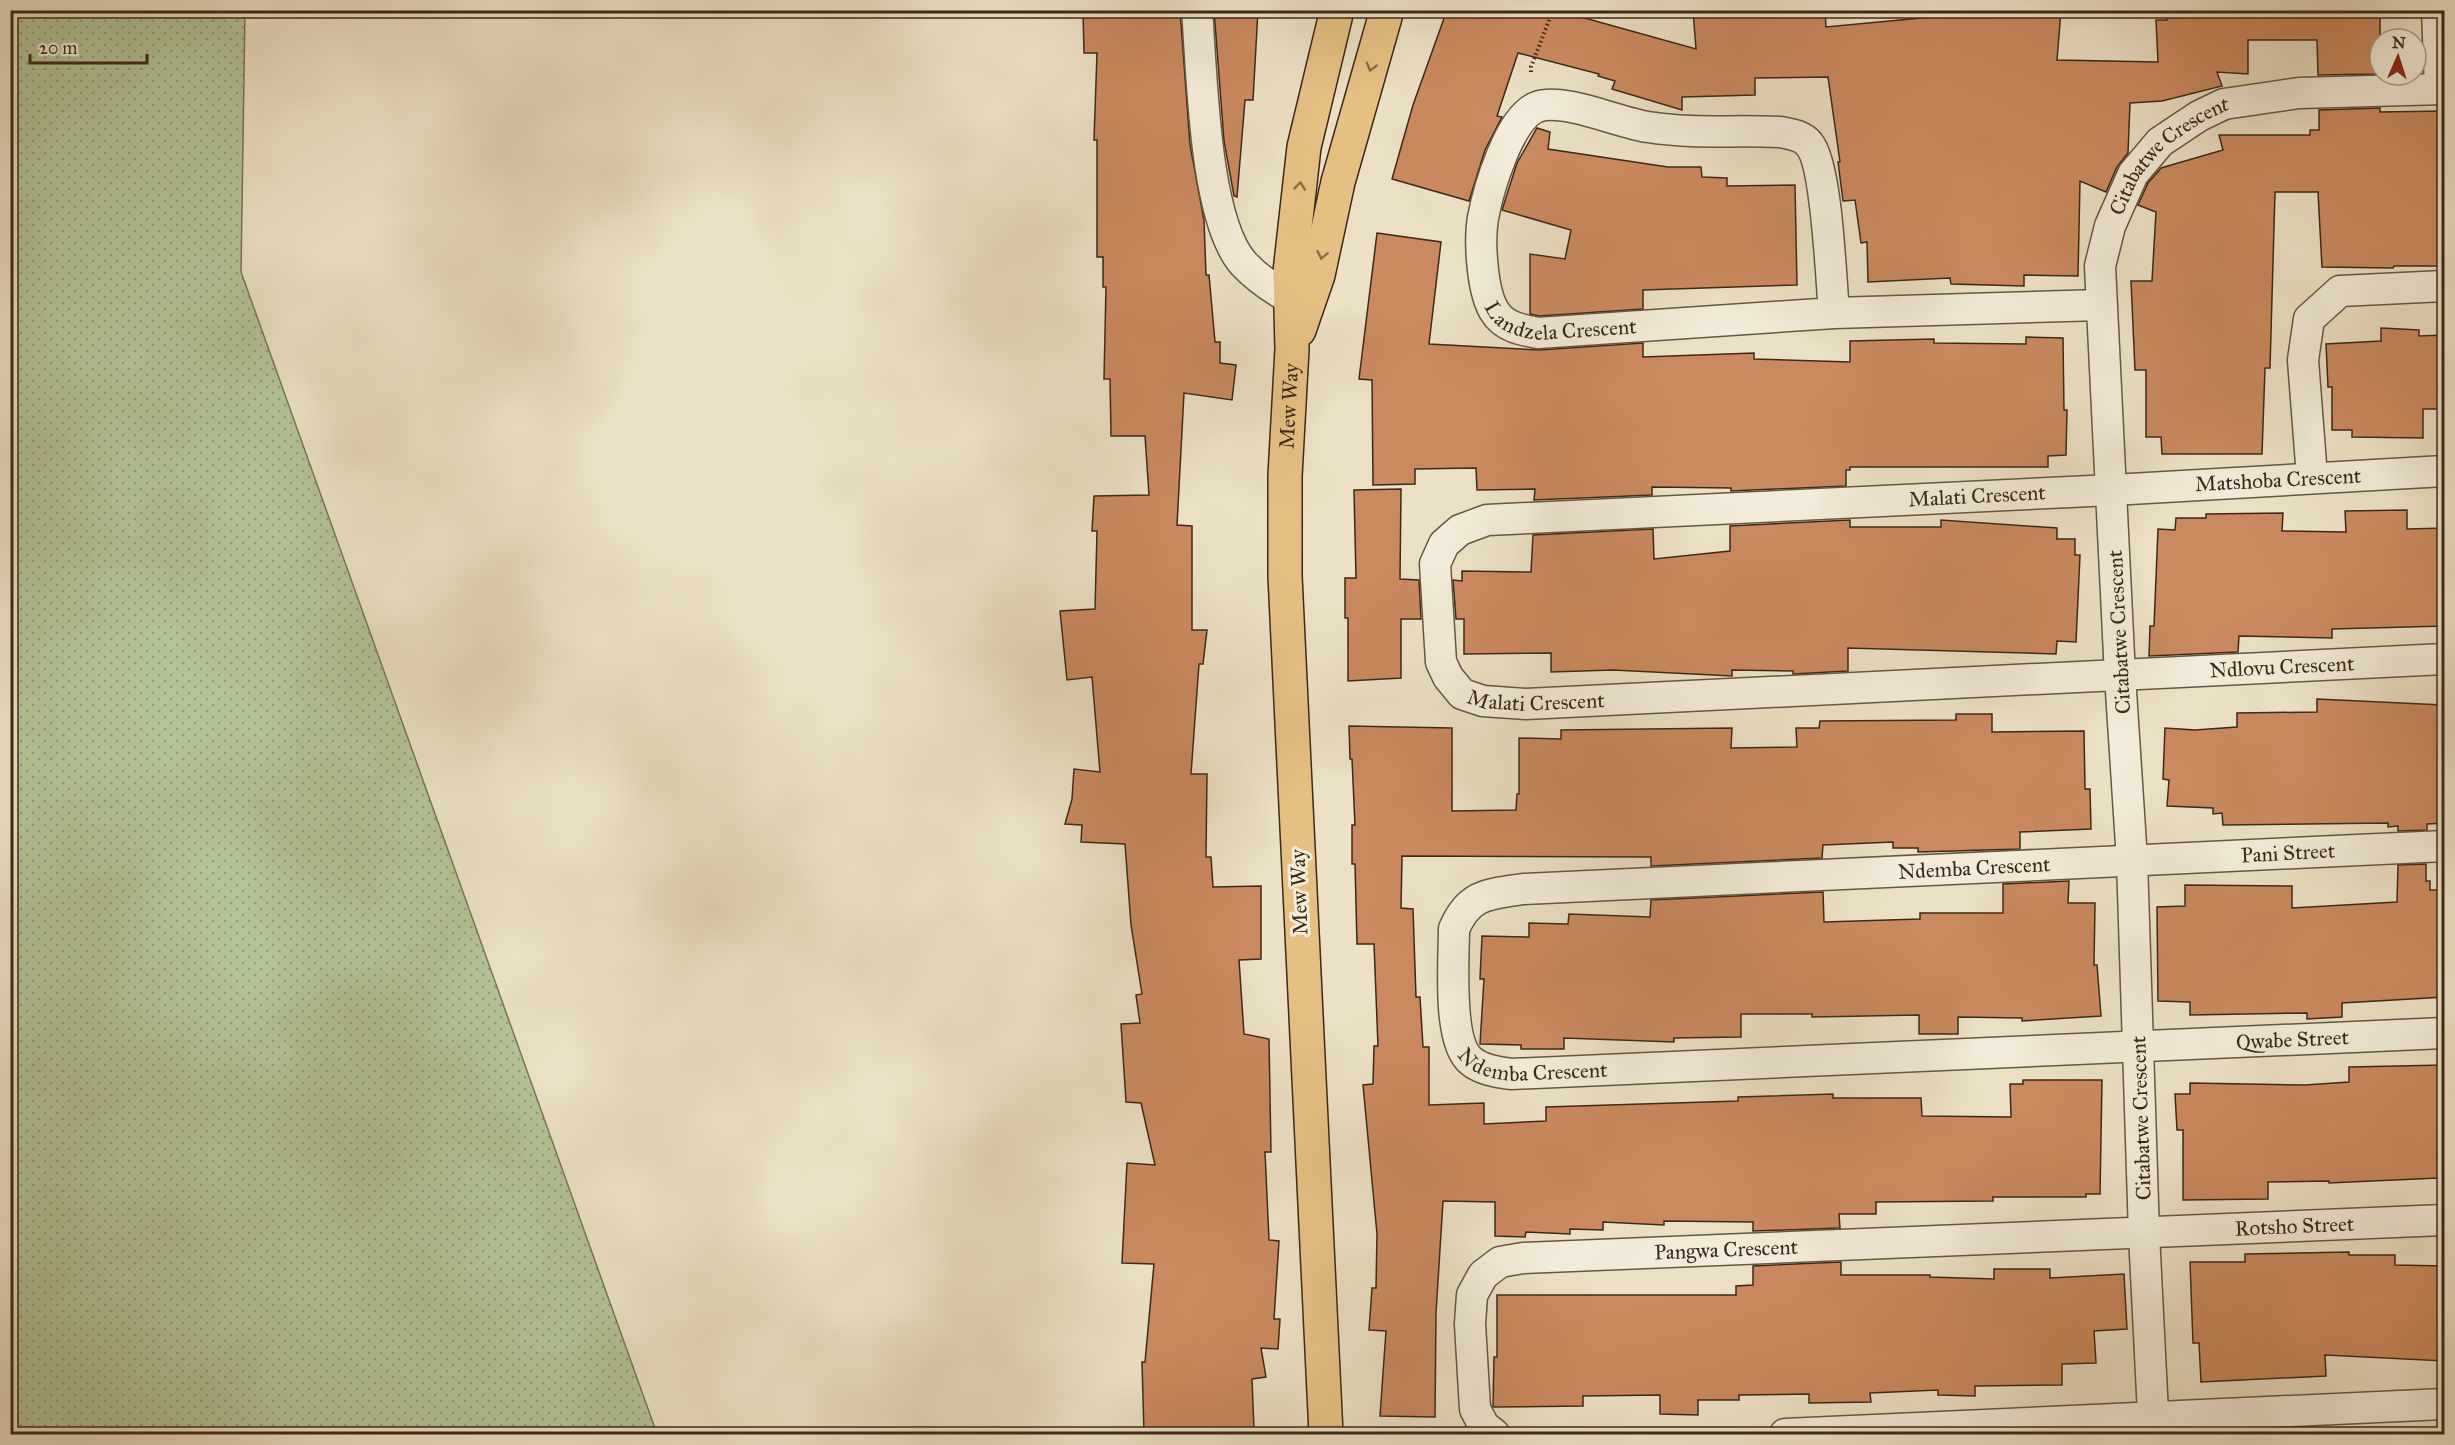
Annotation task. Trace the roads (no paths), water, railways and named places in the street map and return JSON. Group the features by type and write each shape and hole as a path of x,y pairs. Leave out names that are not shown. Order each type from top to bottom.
{"main road":[{"name":"Mew Way","path":"1299,303 1290,272 1304,147 1337,10"},
{"name":"Mew Way","path":"1326,1434 1285,576 1285,476 1292,349 1299,303 1318,274 1338,182 1387,10"}],"street":[{"path":"1197,10 1208,145 1218,212 1229,242 1243,263 1264,282 1299,303"},
{"path":"2437,10 2443,89"},
{"name":"Citabatwe Crescent","path":"2154,1426 2144,1234 2132,860 2120,676 2100,267 2110,226 2133,174 2160,142 2179,127 2224,104 2251,99 2299,93 2443,89"},
{"name":"Landzela Crescent","path":"1834,313 1822,180 1816,155 1808,142 1794,134 1780,132 1647,127 1552,104 1531,109 1516,124 1496,171 1483,219 1482,250 1487,292 1495,313 1518,330 1538,333 1834,313 2101,305"},
{"path":"2312,477 2303,360 2308,319 2340,291 2445,286"},
{"name":"Matshoba Crescent","path":"2112,490 2445,471"},
{"name":"Malati Crescent","path":"2112,490 1487,520 1460,530 1444,544 1435,564 1441,662 1448,677 1462,694 1483,701 1526,704 2120,676"},
{"name":"Ndlovu Crescent","path":"2120,676 2445,659"},
{"name":"Pani Street","path":"2132,860 2445,846"},
{"name":"Ndemba Crescent","path":"2132,860 1523,889 1485,894 1470,903 1460,915 1454,929 1455,1028 1460,1047 1471,1061 1490,1071 1511,1074 2139,1047"},
{"name":"Qwabe Street","path":"2139,1047 2445,1033"},
{"name":"Rotsho Street","path":"2144,1234 2445,1220"},
{"name":"Pangwa Crescent","path":"1494,1434 1484,1426 1475,1409 1470,1324 1472,1295 1483,1275 1500,1262 1523,1258 2144,1234"},
{"path":"1785,1434 2154,1426 2445,1404"}]}
